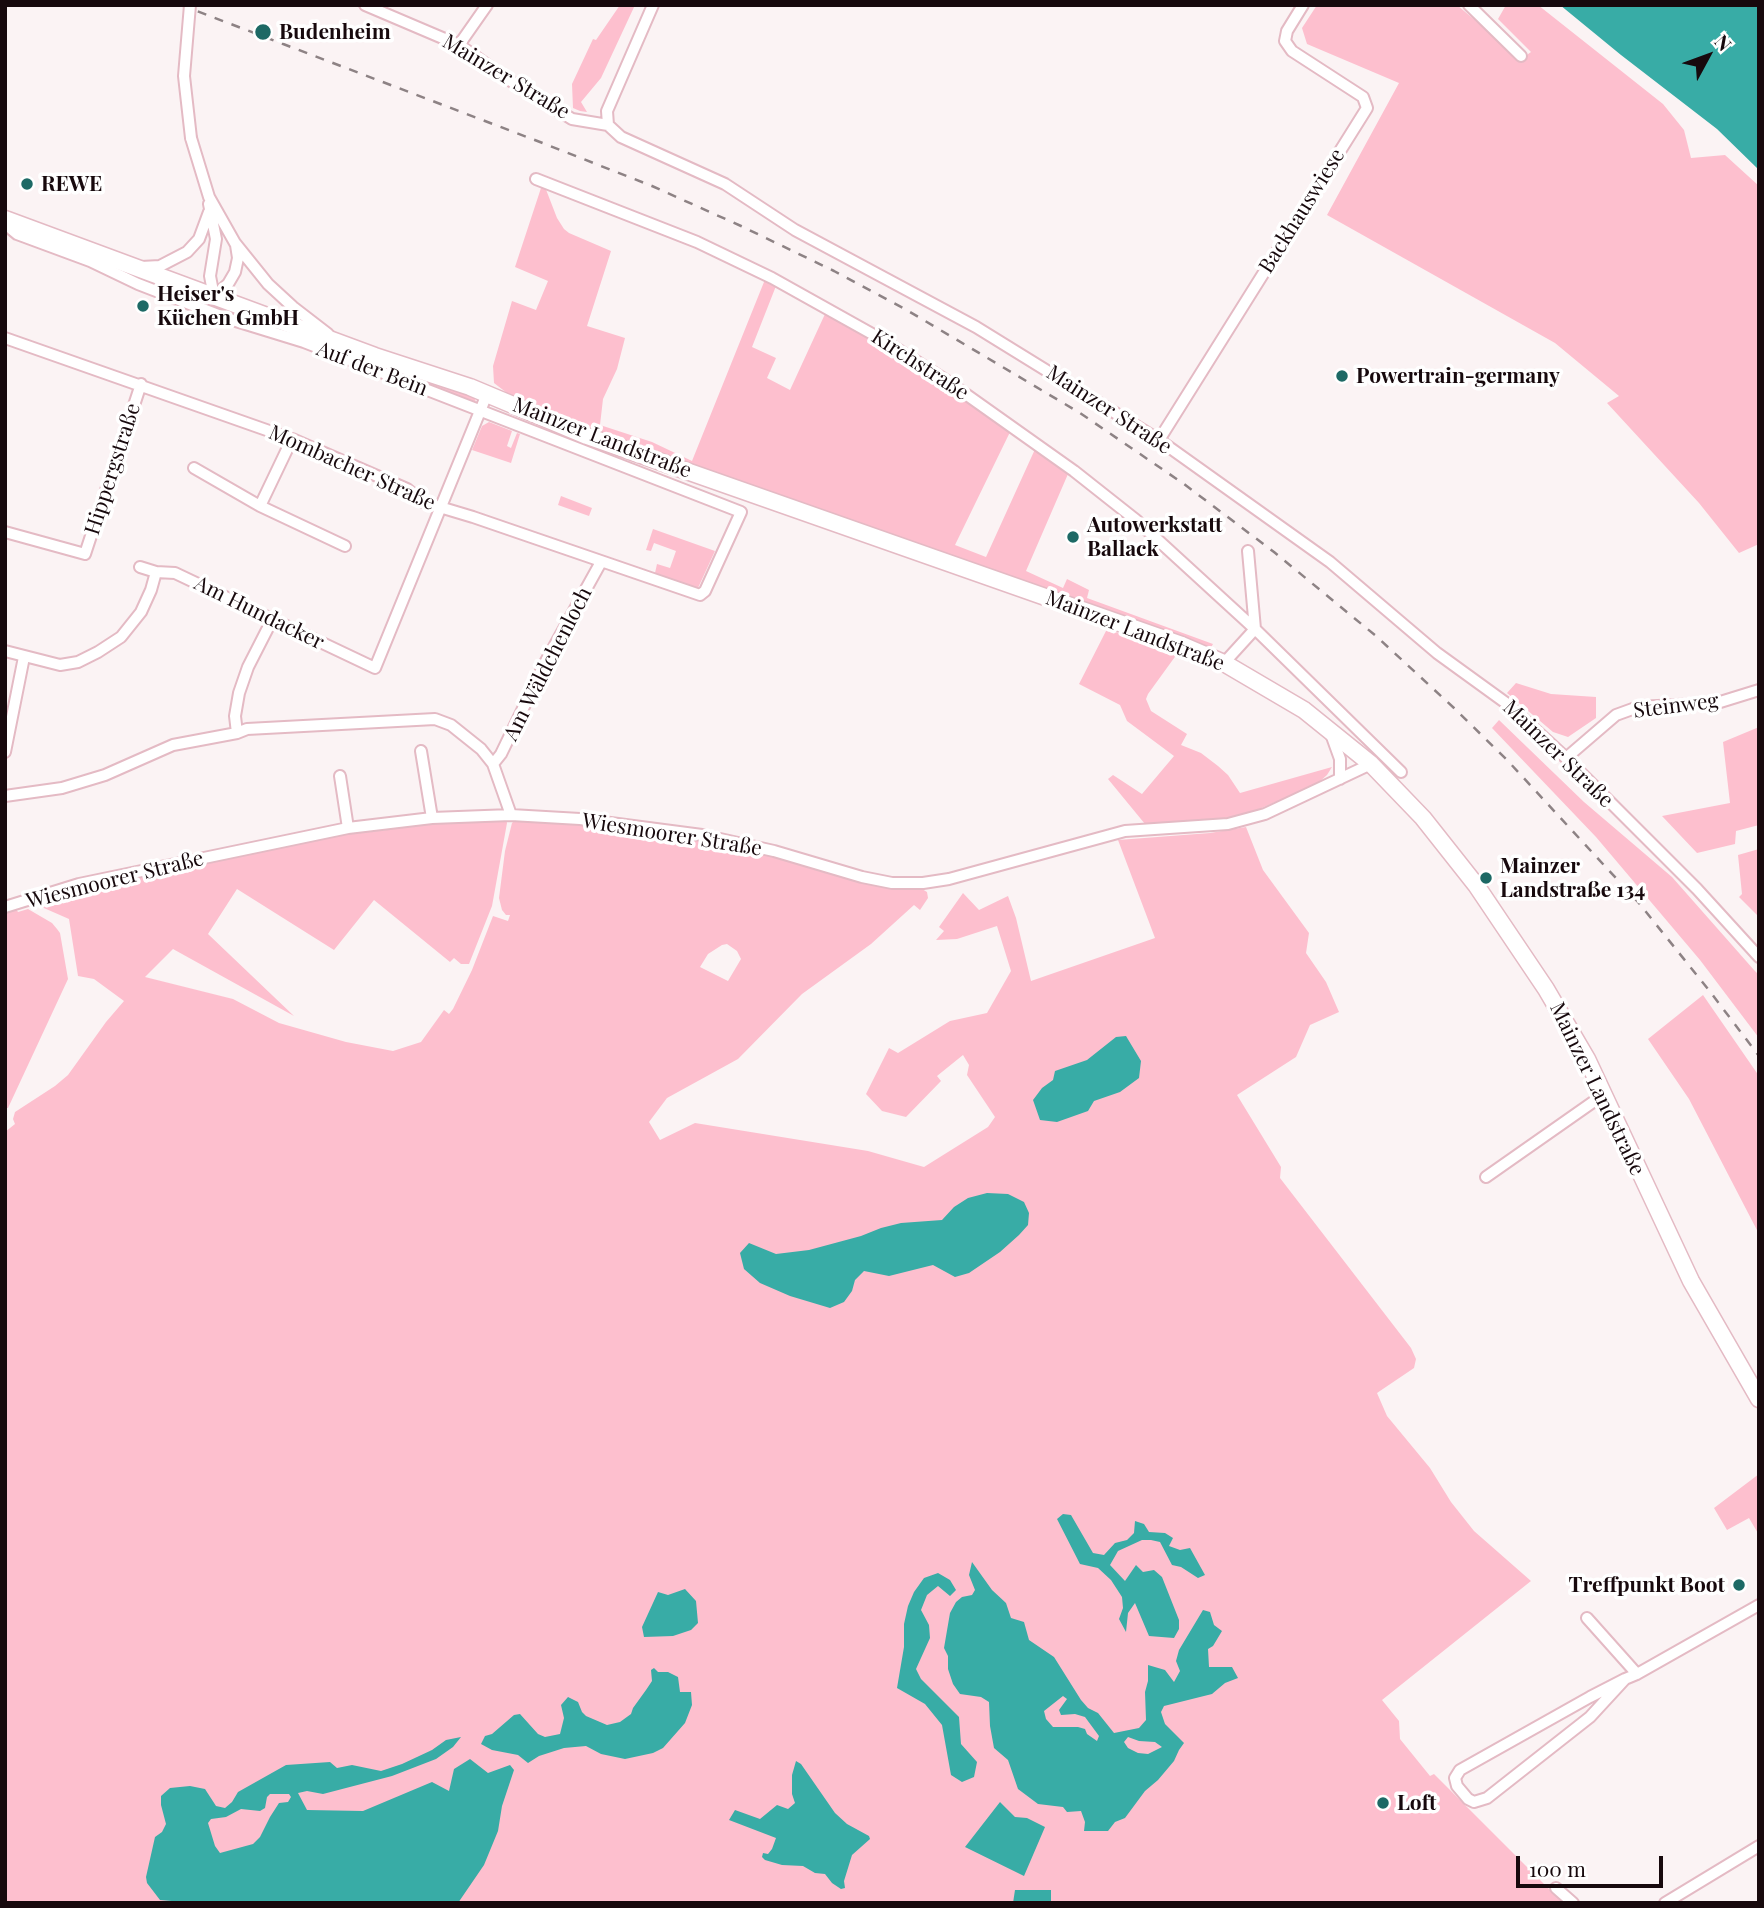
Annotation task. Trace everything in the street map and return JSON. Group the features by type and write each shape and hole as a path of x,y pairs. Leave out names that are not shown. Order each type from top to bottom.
{"main road":[{"name":"Mainzer Landstraße","path":"8,220 487,394 587,436 1182,645 1224,663 1290,701 1328,728 1401,793 1476,885 1561,1012 1672,1244 1712,1320 1759,1399"}],"street":[{"path":"190,5 184,76 191,138 208,197 216,239 210,276 214,297"},
{"name":"Mainzer Straße","path":"365,5 459,45 553,109 584,122 608,125 621,137 732,187 795,230 976,327 1159,440 1330,562 1437,653 1506,702 1697,889 1759,957"},
{"path":"459,45 486,5"},
{"path":"608,125 606,117 609,105 653,5"},
{"name":"Backhauswiese","path":"1159,440 1367,108 1363,97 1292,51 1285,41 1287,31 1303,5"},
{"path":"1469,5 1521,56"},
{"name":"Kirchstraße","path":"536,179 697,242 772,278 883,341 950,383 1074,471 1136,520 1255,629 1401,772"},
{"path":"208,197 235,243 254,268 282,297 338,342"},
{"path":"135,267 160,266 187,252 199,239 210,209"},
{"name":"Auf der Bein","path":"8,220 11,229 17,234 90,261 138,284 226,318 304,342 741,512 705,591 699,595"},
{"path":"214,297 228,284 235,272 238,258 235,243"},
{"name":"Mombacher Straße","path":"5,338 292,439 407,489 423,502 699,595"},
{"name":"Hippergstraße","path":"5,531 85,554 141,384"},
{"path":"442,509 487,394"},
{"path":"260,506 292,439"},
{"path":"194,468 260,506 345,546"},
{"name":"Am Hundacker","path":"140,567 156,572 175,573 375,667 442,509"},
{"path":"1224,663 1255,629 1248,551"},
{"name":"Am Wäldchenloch","path":"493,764 501,754 545,663 601,562"},
{"path":"5,651 60,665 78,662 99,652 121,637 141,612 156,572"},
{"path":"237,733 235,716 239,693 248,667 272,620"},
{"path":"5,752 24,657"},
{"name":"Steinweg","path":"1566,758 1616,715 1638,707 1717,703 1759,690"},
{"path":"5,796 62,788 105,775 173,746 247,729 435,719 451,725 469,737 493,764 511,815"},
{"path":"1328,728 1340,759 1340,779"},
{"path":"421,751 432,818"},
{"name":"Wiesmoorer Straße","path":"5,908 79,884 348,828 432,818 511,815 592,821 702,835 774,851 862,877 892,883 923,883 949,879 1125,831 1228,824 1265,814 1371,764"},
{"path":"341,776 348,828"},
{"path":"1486,1177 1603,1095"},
{"path":"1625,1679 1590,1717 1487,1798 1474,1802 1463,1792 1455,1778 1460,1770 1759,1605"},
{"path":"1587,1618 1637,1674"},
{"path":"1665,1903 1759,1846"},
{"path":"1556,1888 1573,1903"}],"shaded area":[{"path":"620,5 635,5 601,78 581,102 587,112 580,111 573,108 572,84 593,39 596,40"},
{"path":"1317,5 1457,5 1521,59 1531,52 1498,19 1506,5 1538,5 1663,104 1684,130 1691,158 1725,155 1759,186 1759,544 1739,553 1699,503 1607,403 1619,396 1555,343 1327,215 1399,83 1307,44 1302,28"},
{"path":"545,187 564,229 611,251 587,326 625,338 617,369 603,399 600,425 652,442 692,461 766,277 776,286 752,347 776,358 767,378 790,390 825,314 884,345 1011,430 955,545 986,557 1036,447 1060,464 1068,474 1026,571 1063,588 1067,579 1089,590 1087,598 1213,644 1209,651 571,423 506,396 507,393 494,383 493,366 512,301 536,310 548,281 515,267 541,188"},
{"path":"138,278 251,321 430,379 474,397 476,402 474,405 243,322"},
{"path":"489,422 512,431 507,446 511,448 517,433 520,434 511,463 472,450 482,426"},
{"path":"561,496 592,508 589,516 558,505"},
{"path":"653,529 715,551 698,588 655,573 657,564 670,568 676,551 654,543 651,551 646,550"},
{"path":"1107,629 1177,654 1148,694 1146,699 1151,711 1187,734 1181,745 1201,753 1218,766 1240,793 1332,767 1327,775 1317,784 1250,813 1210,821 1145,824 1108,779 1113,775 1142,794 1174,756 1127,721 1120,705 1079,684"},
{"path":"1516,683 1551,694 1596,697 1596,718 1568,737 1553,732 1507,693"},
{"path":"1499,720 1584,802 1672,877 1759,975 1759,1038 1700,960 1596,837 1492,728"},
{"path":"1759,727 1759,825 1736,831 1735,844 1697,853 1662,816 1730,803 1723,742"},
{"path":"506,819 507,823 492,906 469,964 461,964 454,958 450,962 374,900 334,950 237,889 208,934 294,1016 173,949 145,977 233,999 279,1023 346,1042 393,1051 421,1042 444,1010 449,1014 453,1009 493,916 508,921 510,915 506,915 502,910 499,898 505,851 512,823 516,819 650,830 725,843 890,887 922,889 927,892 928,898 920,910 914,905 871,944 802,994 738,1059 667,1098 649,1122 660,1140 695,1123 868,1151 924,1167 988,1127 995,1117 967,1075 969,1065 963,1055 937,1076 941,1081 906,1117 882,1111 866,1094 889,1048 898,1053 950,1021 987,1013 1011,971 997,926 957,939 936,940 944,931 939,927 963,893 979,910 1008,896 1031,981 1155,938 1118,840 1210,833 1246,827 1263,870 1309,933 1306,953 1326,982 1339,1012 1310,1025 1296,1057 1237,1095 1281,1167 1280,1178 1411,1348 1416,1359 1414,1368 1377,1393 1387,1416 1430,1468 1451,1502 1474,1531 1531,1581 1382,1700 1399,1721 1400,1739 1430,1776 1434,1774 1563,1903 5,1903 5,1132 15,1124 15,1112 68,1075 124,1001 94,979 78,976 69,919 37,905 35,899 144,874 319,840 331,835 378,827 379,831 398,828 401,823","holes":["727,944 737,951 741,959 728,981 700,967 708,954 722,945"]},
{"path":"1759,849 1759,917 1739,897 1742,894 1738,855"},
{"path":"16,909 18,912 28,909 52,923 60,933 68,979 8,1108 5,1108 5,913"},
{"path":"1703,995 1759,1076 1759,1234 1689,1099 1648,1039"},
{"path":"1759,1474 1759,1535 1749,1518 1727,1530 1714,1508"}],"water":[{"path":"1560,5 1759,5 1759,170 1717,129"},
{"path":"1126,1036 1141,1061 1139,1078 1120,1092 1094,1101 1088,1111 1057,1122 1040,1120 1033,1100 1042,1088 1053,1080 1055,1071 1087,1060 1116,1037"},
{"path":"987,1193 1008,1194 1024,1202 1029,1213 1028,1225 1000,1252 969,1273 955,1277 933,1265 889,1276 864,1271 855,1280 852,1291 844,1302 830,1308 790,1296 760,1283 744,1269 740,1253 749,1243 776,1254 809,1250 901,1223 942,1220 954,1207 968,1198"},
{"path":"1063,1514 1071,1515 1093,1553 1104,1555 1115,1543 1127,1540 1134,1533 1135,1521 1144,1524 1149,1532 1165,1533 1173,1538 1169,1546 1180,1550 1190,1548 1205,1575 1198,1578 1181,1567 1172,1565 1160,1542 1151,1540 1142,1540 1118,1551 1110,1565 1125,1581 1136,1565 1143,1572 1154,1570 1162,1577 1179,1620 1179,1629 1174,1638 1149,1636 1135,1603 1128,1613 1126,1632 1119,1619 1123,1608 1122,1597 1111,1580 1098,1568 1080,1564 1057,1519"},
{"path":"972,1562 992,1590 1006,1603 1011,1618 1024,1622 1029,1640 1054,1657 1081,1700 1088,1708 1098,1713 1114,1733 1139,1728 1146,1720 1148,1665 1165,1670 1174,1682 1180,1671 1176,1661 1179,1650 1203,1610 1210,1612 1214,1625 1222,1631 1213,1646 1208,1649 1209,1667 1232,1667 1238,1678 1225,1683 1212,1694 1164,1706 1161,1712 1165,1724 1184,1743 1174,1761 1158,1780 1145,1791 1125,1818 1115,1822 1108,1831 1084,1831 1085,1822 1081,1811 1067,1812 1063,1807 1038,1804 1018,1789 1008,1760 994,1748 989,1702 981,1697 960,1694 953,1684 944,1648 950,1613 956,1602 962,1597 972,1595 975,1590 969,1575","holes":["1063,1696 1067,1699 1059,1710 1061,1715 1075,1714 1085,1717 1099,1736 1097,1741 1087,1734 1085,1729 1053,1727 1046,1719 1044,1711","1128,1737 1155,1742 1162,1747 1148,1754 1138,1753 1128,1748 1124,1742"]},
{"path":"938,1573 950,1580 956,1590 950,1596 938,1586 927,1595 921,1610 929,1625 930,1638 916,1669 921,1679 959,1717 961,1744 977,1762 974,1777 962,1782 951,1775 942,1725 925,1704 897,1688 908,1606 924,1578"},
{"path":"685,1589 696,1601 698,1623 691,1630 673,1636 644,1637 642,1627 658,1592 668,1595"},
{"path":"654,1668 658,1672 668,1672 678,1677 680,1692 691,1692 692,1705 685,1723 663,1748 653,1753 625,1759 601,1754 586,1746 564,1748 539,1756 528,1763 518,1755 492,1750 481,1744 485,1736 492,1734 514,1715 520,1714 538,1734 545,1737 560,1734 564,1718 561,1705 568,1697 578,1702 586,1716 607,1725 620,1722 631,1714 652,1681 651,1670"},
{"path":"461,1737 453,1747 436,1759 392,1776 323,1794 307,1791 298,1793 307,1810 363,1811 432,1782 449,1791 454,1769 470,1759 488,1773 510,1765 514,1770 502,1806 498,1831 484,1865 458,1903 195,1903 160,1900 147,1883 155,1837 162,1832 166,1824 161,1796 170,1788 190,1786 205,1789 216,1806 225,1808 238,1792 286,1765 330,1762 337,1768 352,1765 381,1771 432,1750 446,1740","holes":["270,1794 289,1794 291,1797 288,1802 279,1803 260,1837 253,1844 220,1853 208,1823 211,1819 226,1817 241,1809 260,1811 265,1808"]},
{"path":"796,1761 801,1764 835,1813 847,1824 869,1836 870,1839 852,1855 844,1881 845,1888 841,1889 832,1883 825,1874 815,1873 803,1866 782,1865 765,1860 763,1853 768,1854 776,1838 729,1820 735,1810 760,1819 777,1805 788,1809 795,1803 792,1775"},
{"path":"1000,1802 1015,1817 1027,1818 1045,1827 1024,1876 965,1847"},
{"path":"1015,1890 1051,1890 1051,1903 1013,1903"}],"railway":[{"path":"181,5 652,186 741,226 905,309 1080,413 1184,484 1274,552 1376,636 1454,708 1508,761 1638,902 1759,1056"}],"place":[{"name":"Budenheim","path":"263,32"},
{"name":"REWE","path":"27,184"},
{"name":"Heiser's Küchen GmbH","path":"143,306"},
{"name":"Powertrain-germany","path":"1342,376"},
{"name":"Autowerkstatt Ballack","path":"1073,537"},
{"name":"Mainzer Landstraße 134","path":"1486,878"},
{"name":"Treffpunkt Boot","path":"1739,1585"},
{"name":"Loft","path":"1383,1803"}]}
